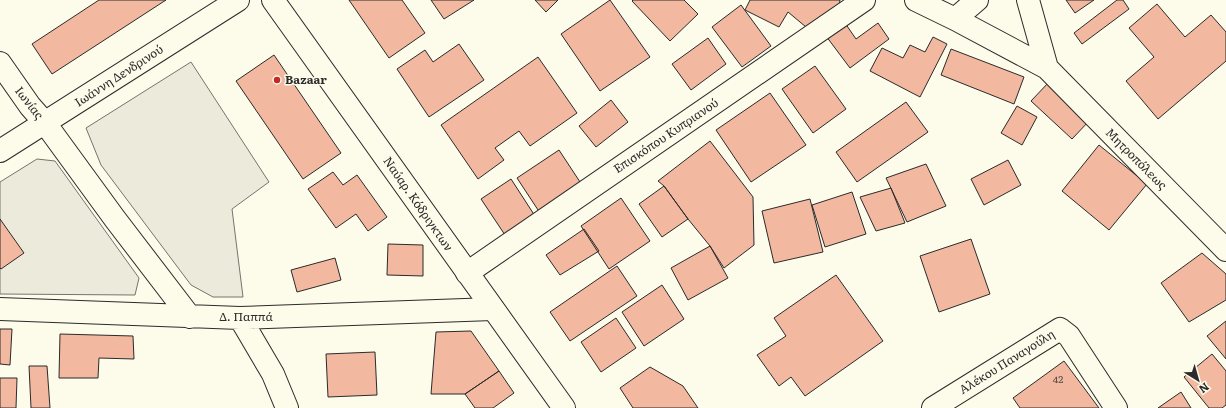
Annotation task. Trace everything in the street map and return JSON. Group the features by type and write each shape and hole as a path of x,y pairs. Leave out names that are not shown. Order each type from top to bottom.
{"street":[{"name":"Ιωάννη Δενδρινού","path":"0,151 238,0"},
{"name":"Ναύαρ. Κόδριγκτων","path":"274,0 564,408"},
{"name":"Επισκόπου Κυπριανού","path":"467,272 864,0"},
{"path":"916,0 955,18 1046,68"},
{"path":"955,18 977,0"},
{"path":"1028,0 1046,68"},
{"name":"Ιωνίας","path":"0,63 30,106 45,123 115,219 190,316"},
{"name":"Μητροπόλεως","path":"1046,68 1226,250"},
{"name":"Δ. Παππά","path":"0,309 240,318 493,308"},
{"path":"240,318 273,374 287,408"},
{"name":"Αλέκου Παναγούλη","path":"933,408 1060,329 1069,336 1116,408"}],"shaded area":[{"path":"191,62 269,182 232,209 243,297 213,297 191,285 101,165 86,128"},
{"path":"37,159 55,161 139,278 135,295 0,294 0,182"}],"building":[{"path":"99,0 166,0 52,74 32,44"},
{"path":"349,0 402,0 425,33 389,58"},
{"path":"431,0 474,0 444,19"},
{"path":"535,0 558,0 546,12"},
{"path":"610,0 650,57 600,91 561,34"},
{"path":"684,0 698,14 670,41 632,1"},
{"path":"750,0 840,0 839,6 806,27 788,12 779,27 745,10"},
{"path":"1066,0 1094,0 1075,13"},
{"path":"1117,0 1123,0 1129,9 1082,44 1074,33"},
{"path":"1157,4 1185,37 1211,15 1226,32 1226,61 1158,119 1126,81 1154,57 1129,28"},
{"path":"741,5 771,46 742,67 712,27"},
{"path":"845,23 856,39 878,23 889,39 850,68 826,36"},
{"path":"933,37 947,44 920,97 870,71 882,48 903,58 910,45 925,52"},
{"path":"708,38 726,64 691,90 672,64"},
{"path":"459,44 484,80 429,117 397,69 425,50 433,62"},
{"path":"951,49 1024,77 1014,104 941,75"},
{"path":"274,55 341,153 303,179 236,81"},
{"path":"538,57 577,113 530,146 519,131 495,148 504,160 478,179 441,125"},
{"path":"815,66 846,109 813,133 782,89"},
{"path":"1049,82 1090,120 1072,139 1031,101"},
{"path":"770,93 806,145 751,182 716,130"},
{"path":"611,100 628,122 596,147 579,126"},
{"path":"906,102 928,132 857,182 836,152"},
{"path":"1017,106 1037,117 1022,145 1001,133"},
{"path":"710,141 753,197 754,245 724,268 710,246 664,186 658,181"},
{"path":"1099,145 1147,184 1109,230 1062,191"},
{"path":"559,150 584,188 542,216 517,178"},
{"path":"1008,160 1021,185 984,205 971,179"},
{"path":"926,164 946,206 907,222 886,178"},
{"path":"333,172 343,185 357,175 387,217 368,231 356,214 336,228 308,189"},
{"path":"511,179 535,216 505,235 481,199"},
{"path":"664,186 688,219 662,237 639,204"},
{"path":"891,188 905,223 876,231 860,197"},
{"path":"852,192 866,234 825,247 812,205"},
{"path":"621,198 650,241 609,269 581,226"},
{"path":"810,199 823,252 774,263 762,211"},
{"path":"0,219 24,253 1,269 0,268"},
{"path":"584,229 599,251 560,275 546,255"},
{"path":"971,239 990,294 939,312 920,256"},
{"path":"388,244 423,245 423,276 387,275"},
{"path":"710,246 728,278 688,300 671,268"},
{"path":"1202,253 1226,274 1226,300 1189,322 1161,283"},
{"path":"335,258 341,280 297,292 291,270"},
{"path":"617,266 637,296 570,341 550,312"},
{"path":"836,275 883,341 805,396 791,377 779,386 757,355 786,336 774,318"},
{"path":"662,285 684,319 644,346 622,312"},
{"path":"616,318 636,348 601,372 581,342"},
{"path":"1226,321 1226,359 1207,336"},
{"path":"0,329 12,329 10,365 0,364"},
{"path":"471,331 499,371 465,394 431,394 436,332"},
{"path":"60,334 133,336 134,359 99,358 98,378 59,378"},
{"path":"375,352 377,395 328,397 326,354"},
{"path":"1212,354 1226,371 1226,405 1222,408 1209,408 1184,377"},
{"path":"1064,361 1099,408 1020,408 1013,398"},
{"path":"29,366 47,366 50,408 31,408"},
{"path":"650,367 683,386 698,408 633,408 620,388"},
{"path":"499,371 514,393 493,408 475,408 465,394"},
{"path":"0,378 17,378 16,408 0,408"},
{"path":"1181,392 1191,408 1158,408"}],"place":[{"name":"Bazaar","path":"277,80"}]}
